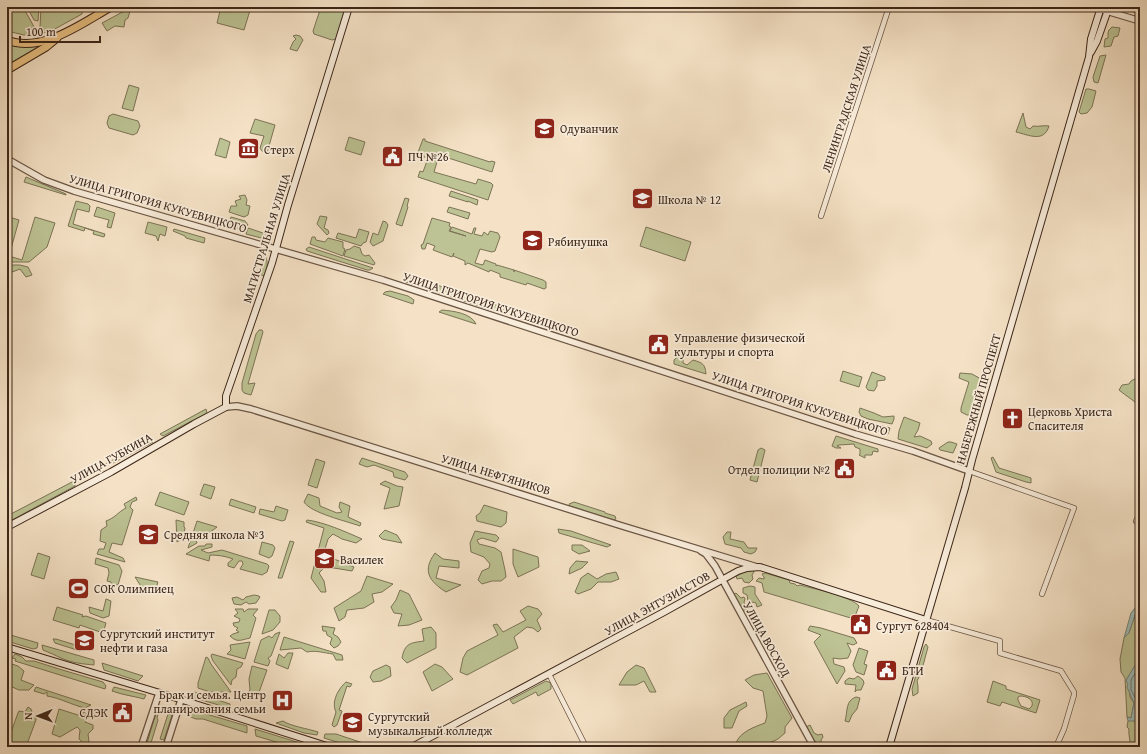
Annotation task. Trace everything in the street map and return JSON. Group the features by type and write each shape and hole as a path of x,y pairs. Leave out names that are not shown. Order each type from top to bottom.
{"main road":[{"path":"7,70 46,47 61,35 111,7"},
{"name":"МАГИСТРАЛЬНАЯ УЛИЦА","path":"226,407 226,396 272,263 349,7"},
{"path":"1094,7 1100,8"},
{"name":"НАБЕРЕЖНЫЙ ПРОСПЕКТ","path":"889,747 1089,57 1100,8"},
{"name":"НАБЕРЕЖНЫЙ ПРОСПЕКТ","path":"1089,57 1097,41 1108,9"},
{"path":"7,40 21,43 32,43 44,41 61,35"},
{"name":"УЛИЦА ГУБКИНА","path":"7,527 111,472 226,407"},
{"name":"УЛИЦА ЭНТУЗИАСТОВ","path":"416,746 722,580 747,568 760,567 926,620"},
{"path":"7,647 330,747"}],"street":[{"name":"ЛЕНИНГРАДСКАЯ УЛИЦА","path":"821,216 889,7"},
{"path":"1129,7 1140,10"},
{"path":"1100,8 1108,9 1140,21"},
{"name":"УЛИЦА ГРИГОРИЯ КУКУЕВИЦКОГО","path":"7,159 44,180 74,191 373,277 855,434 913,451 969,472"},
{"name":"УЛИЦА НЕФТЯНИКОВ","path":"226,407 237,406 250,409 623,527 760,567"},
{"path":"969,472 1074,508 1042,594"},
{"path":"1136,521 1140,513"},
{"name":"УЛИЦА ВОСХОД","path":"694,547 706,554 711,560 814,747"},
{"path":"926,620 1000,641 1000,653 1061,671 1074,692 1074,695 1064,729 1056,747"},
{"path":"548,674 586,747"},
{"path":"141,747 159,693"},
{"path":"166,747 180,700"}],"green space":[{"path":"7,7 23,7 38,34 24,35 7,31"},
{"path":"27,7 39,7 38,21 34,20"},
{"path":"41,7 83,7 82,14 53,30 43,33 40,27"},
{"path":"221,7 251,7 244,30 217,23"},
{"path":"321,7 346,7 336,39 332,40 314,34 313,31"},
{"path":"128,9 130,11 128,18 125,20 124,27 115,26 107,31 102,23"},
{"path":"1112,27 1120,28 1118,36 1114,37 1111,46 1104,47 1105,39 1108,38 1109,30"},
{"path":"293,36 300,36 303,40 297,51 290,49 296,39"},
{"path":"7,44 25,47 44,44 7,65"},
{"path":"1106,55 1098,83 1094,82 1093,77 1100,56"},
{"path":"129,85 139,88 133,111 122,108"},
{"path":"1086,89 1096,91 1092,107 1087,113 1081,114 1079,112"},
{"path":"1023,113 1026,127 1030,129 1033,126 1049,126 1044,135 1031,136 1016,132"},
{"path":"113,114 138,121 140,126 137,133 133,135 109,128 107,123 109,116"},
{"path":"255,119 275,125 267,153 262,151 260,148 264,136 250,133"},
{"path":"349,137 365,142 361,155 345,150"},
{"path":"220,138 230,142 226,158 215,155"},
{"path":"423,139 425,139 425,141 490,162 495,162 492,172 439,155 434,172 476,184 478,179 491,183 493,185 488,200 418,177 420,171 423,172 428,158 417,155"},
{"path":"26,177 66,194 66,195 24,182"},
{"path":"451,191 478,200 477,205 449,196"},
{"path":"245,195 247,200 246,205 250,206 248,215 244,217 229,212 231,206 237,206 235,201 241,199 239,196"},
{"path":"405,198 409,199 402,226 396,224"},
{"path":"76,201 88,204 90,206 89,212 77,209 73,224 105,234 104,237 93,234 94,231 85,228 84,231 68,226"},
{"path":"97,207 115,213 111,228 107,227 109,220 94,216"},
{"path":"449,207 470,213 468,219 447,212"},
{"path":"320,216 327,217 324,228 328,230 329,233 327,235 317,224"},
{"path":"9,217 19,220 9,256 22,260 35,217 55,223 47,247 29,262 12,262 7,260 7,223"},
{"path":"231,217 245,221 248,225 239,229 228,226"},
{"path":"432,218 450,223 449,226 451,227 449,231 466,236 450,231 452,227 472,234 474,228 476,228 474,234 482,236 484,232 488,235 490,231 498,233 500,237 495,251 492,252 480,249 475,263 483,265 485,260 496,264 496,266 514,270 543,280 546,282 546,288 544,289 527,283 526,285 500,277 500,274 490,270 489,272 468,263 465,265 465,261 453,256 454,253 452,257 433,250 435,246 427,243 425,249 422,249 421,245 423,244"},
{"path":"383,221 388,225 383,241 373,246 370,242 373,233 378,235"},
{"path":"148,222 167,227 165,236 160,234 158,241 156,236 145,233"},
{"path":"646,227 691,242 685,261 640,246"},
{"path":"248,228 266,234 265,239 246,234"},
{"path":"174,229 205,238 204,243 186,238 185,236 173,231"},
{"path":"359,229 369,232 366,242 361,246 336,238 338,233 356,238"},
{"path":"312,237 315,237 316,240 325,242 328,238 343,242 343,248 345,249 343,256 310,244"},
{"path":"354,246 360,248 362,254 365,256 369,255 375,263 374,265 344,256 346,250"},
{"path":"309,247 373,268 367,270 307,251 306,249"},
{"path":"264,254 267,262 265,276 258,274"},
{"path":"11,265 28,267 32,275 26,277 20,269 7,274 7,267"},
{"path":"405,277 419,279 508,309 506,312 491,310 406,282"},
{"path":"390,291 408,296 414,300 413,304 383,294"},
{"path":"442,310 466,315 474,320 476,324 439,312"},
{"path":"259,330 262,330 263,332 248,384 255,383 251,395 244,393 242,390 242,383 256,334"},
{"path":"678,356 683,358 683,363 687,365 693,360 701,363 705,368 706,374 674,364 674,360"},
{"path":"843,371 862,377 859,387 840,381"},
{"path":"872,372 885,377 885,380 877,381 877,386 874,391 868,390 866,387"},
{"path":"960,373 972,374 981,379 971,415 961,412 969,382 959,378"},
{"path":"1140,376 1140,407 1119,390 1122,385 1129,384 1131,381"},
{"path":"860,408 883,417 894,416 892,424 861,416 859,412"},
{"path":"206,409 207,413 163,436 160,434"},
{"path":"904,417 920,423 914,437 920,436 931,441 932,444 927,448 898,439"},
{"path":"857,419 890,428 888,434 856,425"},
{"path":"836,436 878,449 878,452 873,451 872,455 865,455 865,458 859,455 860,449 855,447 854,444 839,445 837,446 841,448 836,448 832,446"},
{"path":"150,440 153,442 81,480 83,476"},
{"path":"948,442 957,444 953,453 940,450 939,448"},
{"path":"761,448 765,450 757,482 750,480 758,450"},
{"path":"993,457 999,468 1031,478 1031,483 996,472 991,458"},
{"path":"362,458 405,472 408,476 405,480 394,477 393,472 374,465 367,467 359,464"},
{"path":"316,459 325,462 317,488 308,485"},
{"path":"385,481 403,487 399,506 384,509 390,488 380,484"},
{"path":"72,482 75,483 75,486 10,521 7,520 9,515"},
{"path":"204,484 215,487 211,499 200,495"},
{"path":"160,492 189,502 184,515 155,505"},
{"path":"308,494 319,498 320,506 337,513 342,512 339,507 340,502 350,506 348,517 361,523 360,526 314,510 304,502"},
{"path":"136,497 137,500 132,502 130,507 133,510 122,545 112,543 109,552 123,558 125,562 97,554 99,549 104,549 106,543 100,541 101,530 107,526 106,521 126,508 124,504"},
{"path":"231,499 256,507 254,513 229,505"},
{"path":"574,502 615,516 616,519 613,520 570,506 569,504"},
{"path":"484,505 507,512 506,523 501,527 477,521 476,516 480,513"},
{"path":"276,506 288,510 285,520 282,521 259,514 260,509 274,512"},
{"path":"176,520 184,522 185,528 183,538 177,542"},
{"path":"307,520 328,525 362,539 356,543 342,539 333,534 328,539 325,549 329,557 354,567 352,571 324,568 319,573 324,581 326,592 321,592 311,578 324,528 306,522"},
{"path":"197,521 217,527 205,536 197,536 197,543 188,548"},
{"path":"558,529 571,531 611,545 607,547 559,533"},
{"path":"385,530 397,535 402,543 382,539 379,536"},
{"path":"475,531 496,535 499,538 496,542 482,538 477,540 479,544 495,548 501,552 506,577 501,581 492,581 482,584 478,580 482,571 489,568 490,564 484,557 471,552 470,543"},
{"path":"727,532 731,532 730,539 744,542 748,548 757,548 755,552 751,554 744,552 741,548 725,544 723,537"},
{"path":"290,541 294,542 282,578 278,578"},
{"path":"262,542 273,545 275,548 272,556 269,558 259,554"},
{"path":"206,544 212,544 212,547 201,550 208,553 222,550 267,564 269,566 267,572 262,575 240,569 243,564 242,561 239,561 234,568 228,566 228,563 233,559 224,556 210,555 209,561 186,554 199,546 205,546"},
{"path":"572,545 582,545 590,551 579,554 572,550"},
{"path":"513,549 538,557 539,567 518,577 513,564"},
{"path":"38,553 50,557 44,579 31,575"},
{"path":"435,553 443,559 459,561 459,568 439,566 436,578 461,585 446,592 435,584 429,575 428,570 431,559"},
{"path":"96,558 119,565 122,571 118,585 111,584 111,582 107,581 109,573 108,568 95,564"},
{"path":"576,561 588,562 582,568 569,574 570,568"},
{"path":"749,570 753,570 754,572 752,575 753,579 749,583 744,582 742,578 737,579 736,576"},
{"path":"616,572 619,579 611,582 598,582 591,589 578,594 575,592 581,578 588,573 597,579 606,574"},
{"path":"765,573 789,580 790,583 797,586 800,585 832,593 854,602 859,606 854,619 764,592 762,583 756,581 759,578 764,579 762,574"},
{"path":"367,576 393,584 382,592 372,594 374,602 364,608 347,610 345,617 339,621 334,608 361,591"},
{"path":"135,577 158,582 157,585 165,593 157,594 151,591 146,594"},
{"path":"750,586 755,587 755,594 762,605 757,607 756,603 748,601 747,595 743,593 743,588"},
{"path":"400,590 409,594 422,620 409,625 398,626 402,614 394,613 391,607"},
{"path":"736,593 741,598 744,597 746,612 743,612 734,594"},
{"path":"254,595 260,597 256,603 249,604 246,602 241,605 234,604 232,598 237,597 243,600 246,597"},
{"path":"106,599 111,601 109,616 103,618 90,613 89,607 103,611"},
{"path":"528,606 538,609 542,614 537,620 541,629 538,632 533,628 527,627 514,637 518,648 467,675 460,672 463,658 467,651 498,635 493,625 497,624 503,632 526,620 520,611"},
{"path":"57,607 83,615 82,617 86,616 106,623 103,633 80,625 79,628 53,620"},
{"path":"235,609 243,609 244,612 248,609 258,609 253,615 256,618 250,638 237,640 230,636 239,632 236,630 238,628 234,626 233,623 239,622 240,619 234,616 238,613"},
{"path":"269,610 275,610 280,616 280,622 273,630 262,634"},
{"path":"1140,613 1140,643 1138,645 1139,654 1135,666 1128,677 1130,697 1134,703 1131,718 1127,717 1125,678 1121,672 1120,659 1124,638 1129,633 1135,615"},
{"path":"322,626 335,628 333,634 338,637 341,642 338,646 334,648 330,644 332,638 327,635 326,631 323,631"},
{"path":"810,626 854,638 857,643 853,645 847,643 851,651 848,658 833,658 834,664 844,667 845,671 837,684 814,642 821,635 808,630"},
{"path":"431,627 436,633 436,648 407,663 402,658 405,649 412,643 424,641 422,629"},
{"path":"280,632 271,656 268,658 270,661 268,666 254,662 261,640 269,636 272,638 275,634"},
{"path":"7,634 38,643 37,648 33,649 7,641"},
{"path":"284,637 342,655 343,660 336,660 333,654 317,651 307,652 301,648 280,650"},
{"path":"53,639 82,647 80,651 55,643"},
{"path":"250,642 245,659 227,654 231,650 230,645"},
{"path":"926,644 928,647 921,673 917,681 918,693 913,696 912,689"},
{"path":"42,645 94,660 94,665 65,660 43,650"},
{"path":"859,648 868,651 864,664 867,665 864,675 856,672 853,665"},
{"path":"288,653 293,653 288,669 276,664 279,654 284,658"},
{"path":"15,654 22,657 26,661 34,661 103,682 106,686 105,689 15,661 16,659 12,658"},
{"path":"212,654 243,663 241,667 237,669 236,677 232,680 231,685 213,661 211,656"},
{"path":"206,657 231,692 210,692 198,688 198,683"},
{"path":"9,663 18,666 24,671 21,680 34,685 29,690 19,690 10,686 8,680"},
{"path":"102,663 143,676 138,681 104,670"},
{"path":"435,664 442,667 453,679 432,691 423,672"},
{"path":"386,665 390,667 391,676 381,681 373,682 370,677 373,671"},
{"path":"636,665 644,668 656,692 650,692 644,681 636,685 619,685 627,672"},
{"path":"252,666 267,670 258,695 250,699 244,696 250,690 249,679"},
{"path":"767,673 792,718 785,727 785,733 778,739 760,747 739,747 736,743 738,739 748,730 765,723 767,716 763,691 753,688 745,680 754,675"},
{"path":"858,676 864,683 861,690 857,690 855,692 856,685 845,684 845,681 849,678 854,679"},
{"path":"546,681 551,683 551,689 538,696 536,692 513,704 510,700"},
{"path":"993,681 1006,686 1006,689 1040,700 1036,713 1002,702 1000,706 987,702","holes":["1018,697 1027,697 1032,701 1032,706 1029,709 1021,706 1018,700"]},
{"path":"346,682 352,684 350,687 347,686 339,710 342,711 337,725 334,727 332,725 336,712 334,704 336,696 340,688"},
{"path":"36,687 91,705 85,708 47,696 47,692 44,694 34,691"},
{"path":"114,687 146,695 144,699 120,694 112,691"},
{"path":"194,692 202,694 205,697 230,704 230,707 225,707 192,697"},
{"path":"856,697 860,698 857,709 849,722 845,721 848,704"},
{"path":"746,702 747,706 739,711 732,728 724,728 724,718 730,710"},
{"path":"28,707 32,712 30,714 36,717 36,720 26,747 7,747 7,743 19,711 25,712"},
{"path":"59,709 78,715 84,712 90,717 85,722 93,725 93,729 88,734 89,742 85,745 79,739 80,730 77,727 60,737 52,734"},
{"path":"192,709 198,713 203,713 247,726 247,733 203,719 196,719 188,716 191,714 187,712"},
{"path":"157,710 159,711 157,718 158,720 151,743 146,746"},
{"path":"168,714 172,715 164,740 160,739"},
{"path":"1131,720 1139,724 1140,747 1130,747 1129,729 1127,727 1128,721"},
{"path":"283,721 318,732 317,735 304,733 276,723"},
{"path":"810,725 814,733 818,735 822,734 822,747 818,747 819,744 808,732 806,727"},
{"path":"255,729 313,747 293,747 256,736"},
{"path":"325,734 336,734 363,743 383,743 384,747 353,747 324,738"}],"water":[{"path":"1140,584 1140,613 1135,615 1129,633 1124,638 1131,613 1138,604"},
{"path":"1140,643 1140,731 1139,725 1136,724 1135,721 1128,721 1127,717 1131,718 1134,703 1126,681 1136,663 1138,656 1137,652 1139,651 1138,645"}],"place":[{"name":"Одуванчик","path":"545,128"},
{"name":"Стерх","path":"249,149"},
{"name":"ПЧ №26","path":"392,156"},
{"name":"Школа № 12","path":"642,199"},
{"name":"Рябинушка","path":"533,241"},
{"name":"Управление физической культуры и спорта","path":"658,344"},
{"name":"Церковь Христа Спасителя","path":"1013,418"},
{"name":"Отдел полиции №2","path":"845,469"},
{"name":"Средняя школа №3","path":"148,534"},
{"name":"Василек","path":"324,559"},
{"name":"СОК Олимпиец","path":"79,588"},
{"name":"Сургут 628404","path":"861,625"},
{"name":"Сургутский институт нефти и газа","path":"85,640"},
{"name":"БТИ","path":"886,670"},
{"name":"Брак и семья. Центр планирования семьи","path":"282,701"},
{"name":"СДЭК","path":"123,712"},
{"name":"Сургутский музыкальный колледж","path":"353,723"}]}
